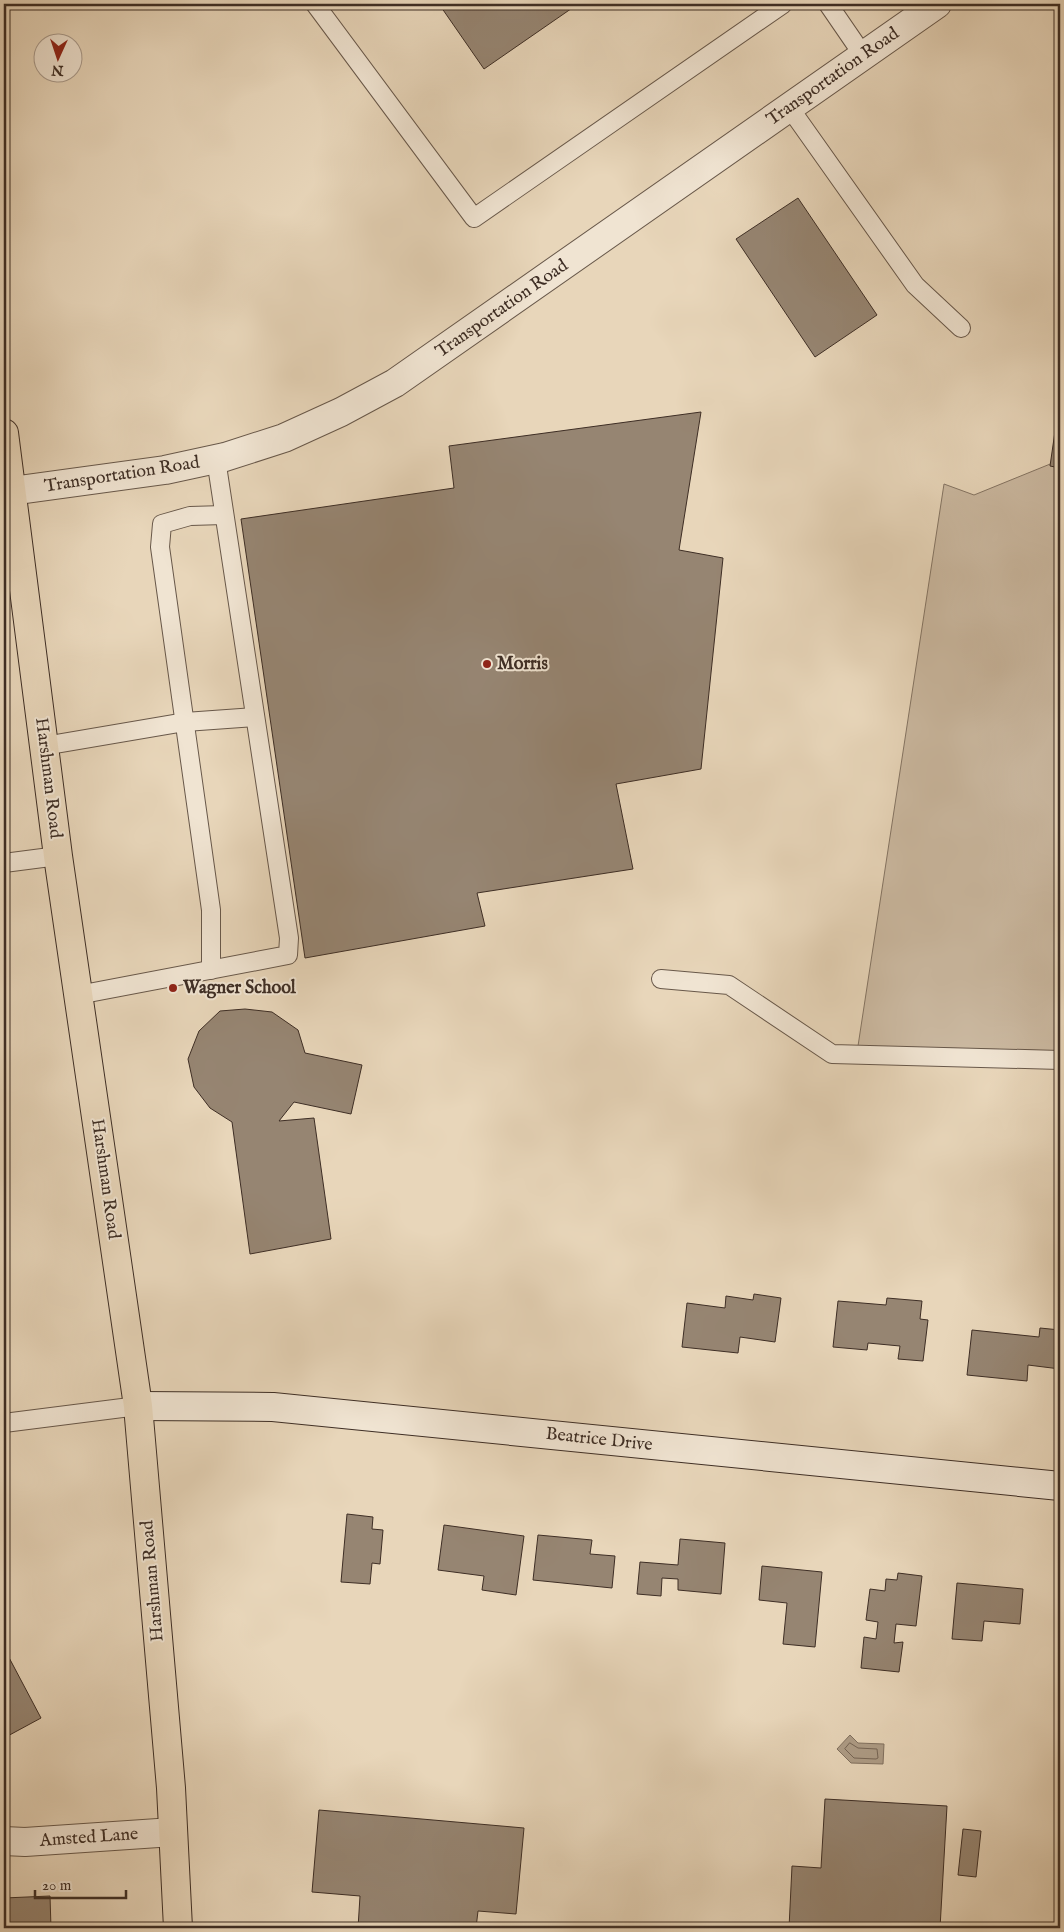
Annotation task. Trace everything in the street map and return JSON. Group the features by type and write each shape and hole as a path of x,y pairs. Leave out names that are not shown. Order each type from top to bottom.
{"main road":[{"name":"Harshman Road","path":"4,433 8,492 58,856 138,1406 170,1768 178,1928"}],"street":[{"name":"Transportation Road","path":"8,492 165,470 216,459 284,438 341,412 395,382 937,4"},
{"name":"Beatrice Drive","path":"138,1406 273,1407 1060,1486"},
{"name":"Amsted Lane","path":"4,1842 173,1832"}],"lane":[{"path":"315,4 474,218 784,4"},
{"path":"828,4 863,55"},
{"path":"789,107 914,285 961,328"},
{"path":"78,995 288,955 289,938 216,459"},
{"path":"211,970 211,910 160,546 162,524 190,516 224,515"},
{"path":"44,746 185,722 255,717"},
{"path":"4,863 58,856"},
{"path":"661,979 729,986 832,1054 1060,1060"},
{"path":"4,1423 138,1406"}],"shaded area":[{"path":"1060,460 1060,1051 858,1046 944,484 974,495"}],"water":[{"path":"850,1735 858,1743 884,1744 883,1764 851,1763 837,1749"}],"building":[{"path":"439,4 578,4 484,69"},
{"path":"798,198 877,315 815,357 736,239"},
{"path":"1060,397 1060,468 1050,466"},
{"name":"Morris","path":"701,412 679,550 723,558 701,769 616,784 633,869 477,893 485,926 305,958 241,519 454,488 449,446"},
{"path":"245,1009 272,1012 298,1030 305,1053 362,1065 351,1114 294,1102 279,1121 314,1118 331,1239 250,1254 232,1122 210,1108 194,1087 188,1059 199,1031 220,1011"},
{"path":"754,1294 781,1298 775,1342 740,1337 738,1353 682,1347 687,1303 725,1308 726,1296 753,1300"},
{"path":"887,1298 922,1301 920,1319 928,1320 923,1361 898,1359 900,1346 868,1343 867,1350 833,1347 838,1301 886,1305"},
{"path":"1040,1328 1060,1330 1060,1369 1028,1365 1027,1381 967,1375 972,1330 1039,1337"},
{"path":"347,1514 373,1517 372,1529 383,1530 380,1564 372,1563 370,1584 341,1582"},
{"path":"444,1525 524,1536 516,1595 482,1590 484,1576 438,1570"},
{"path":"538,1535 592,1540 590,1554 615,1556 612,1588 533,1580"},
{"path":"680,1539 725,1543 721,1594 678,1590 678,1579 662,1578 661,1596 637,1594 640,1562 678,1565"},
{"path":"762,1566 822,1572 815,1647 783,1644 787,1603 759,1600"},
{"path":"898,1573 922,1576 916,1626 896,1624 894,1643 903,1642 899,1672 861,1668 864,1637 876,1639 878,1622 866,1620 870,1589 885,1591 886,1579 897,1580"},
{"path":"957,1583 1023,1589 1020,1624 984,1621 982,1641 952,1639"},
{"path":"4,1651 41,1718 4,1738"},
{"path":"825,1799 947,1806 940,1928 789,1928 792,1866 821,1868"},
{"path":"319,1810 524,1828 516,1914 478,1911 476,1928 358,1928 360,1896 312,1892"},
{"path":"963,1829 981,1831 976,1877 958,1875"},
{"path":"50,1896 51,1928 4,1928 4,1898"}],"place":[{"name":"Morris","path":"487,664"},
{"name":"Wagner School","path":"173,988"}]}
